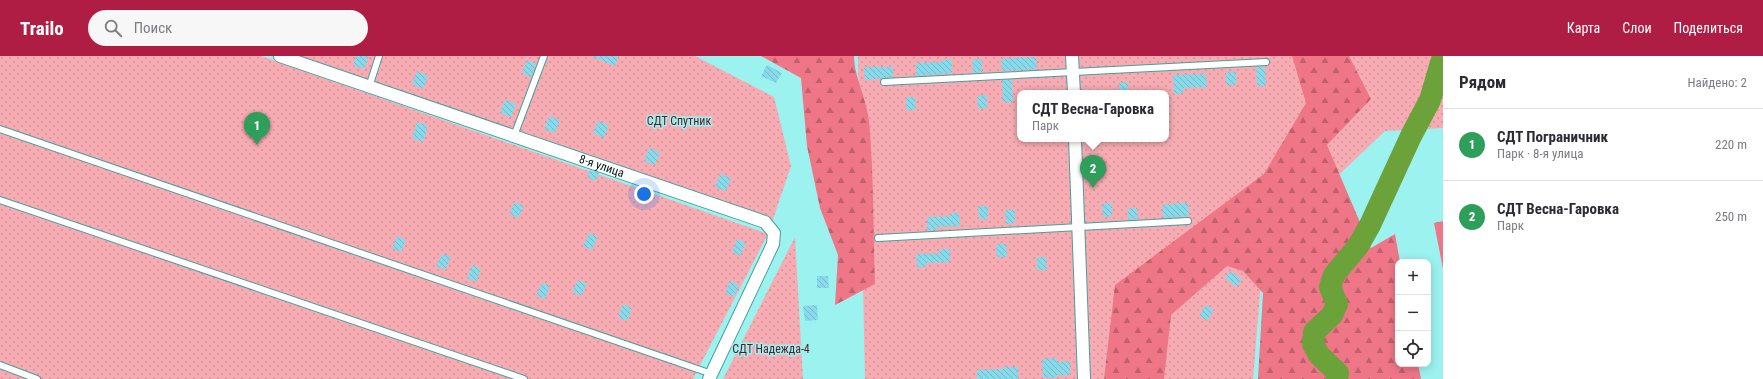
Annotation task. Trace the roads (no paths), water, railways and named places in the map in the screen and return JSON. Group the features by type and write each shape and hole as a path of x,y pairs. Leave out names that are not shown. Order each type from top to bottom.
{"street":[{"name":"8-я улица","path":"280,56 765,222 774,233 773,244 711,376"},
{"path":"1072,56 1074,90"},
{"path":"1075,142 1084,379"}],"lane":[{"path":"369,86 379,56"},
{"path":"514,136 544,56"},
{"path":"884,82 1266,62"},
{"path":"0,129 711,376"},
{"path":"0,200 524,379"},
{"path":"878,238 1188,221"},
{"path":"0,365 37,379"}],"waterway":[{"path":"1337,379 1338,373 1319,355 1313,344 1314,332 1332,315 1337,304 1330,287 1334,275 1358,246 1370,225 1411,136 1430,100 1443,56"}],"place":[{"name":"СДТ Пограничник","path":"257,145"},
{"name":"СДТ Весна-Гаровка","path":"1093,188"}],"park label":[{"name":"СДТ Спутник","path":"679,121"},
{"name":"СДТ Надежда-4","path":"771,349"}]}
